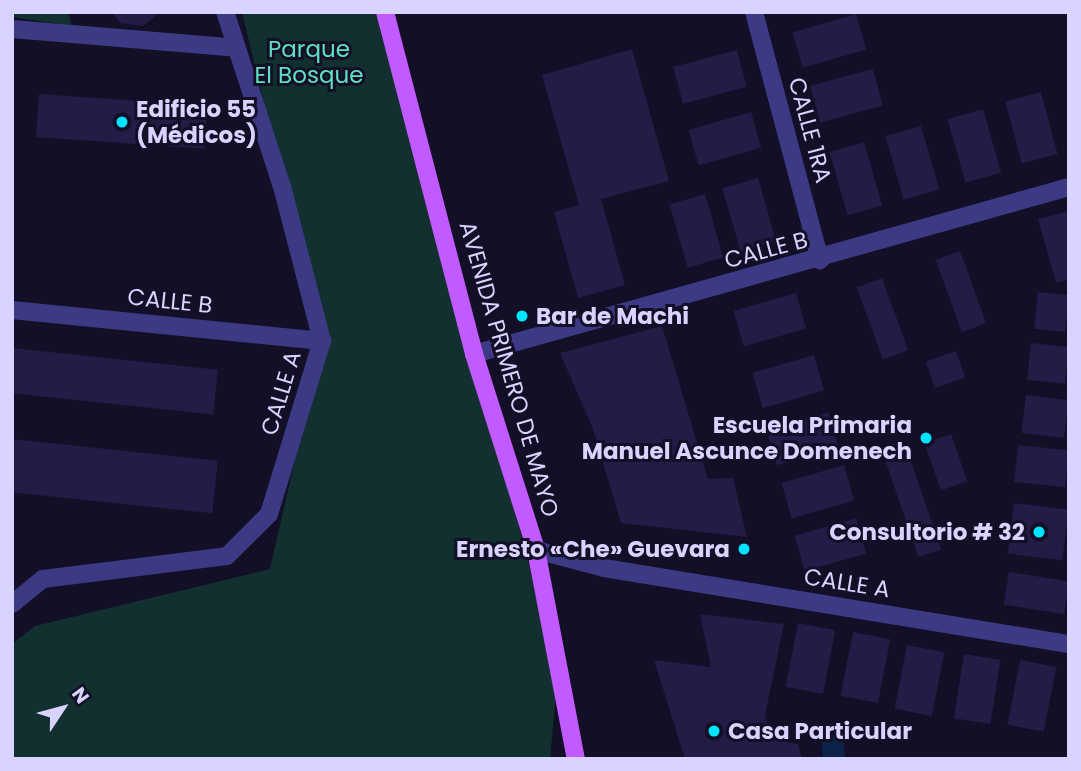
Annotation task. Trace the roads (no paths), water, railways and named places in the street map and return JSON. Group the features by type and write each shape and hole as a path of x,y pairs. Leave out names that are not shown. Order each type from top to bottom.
{"main road":[{"name":"AVENIDA PRIMERO DE MAYO","path":"385,12 474,354 536,550 575,750 585,759"}],"street":[{"name":"CALLE A","path":"12,604 43,579 227,556 269,514 321,341 283,190 225,12"},
{"name":"CALLE 1RA","path":"754,12 820,260"},
{"path":"12,29 236,48"},
{"name":"CALLE B","path":"474,354 820,260 1069,187"},
{"name":"CALLE B","path":"12,310 321,341"},
{"name":"CALLE A","path":"536,550 604,568 1069,644"}],"water":[{"path":"843,731 845,759 823,759 821,733"}],"place":[{"name":"Edificio 55 (Médicos)","path":"122,122"},
{"name":"Bar de Machi","path":"522,316"},
{"name":"Escuela Primaria Manuel Ascunce Domenech","path":"926,438"},
{"name":"Consultorio # 32","path":"1039,532"},
{"name":"Ernesto «Che» Guevara","path":"744,549"},
{"name":"Casa Particular","path":"714,731"}],"park label":[{"name":"Parque El Bosque","path":"309,62"}]}
